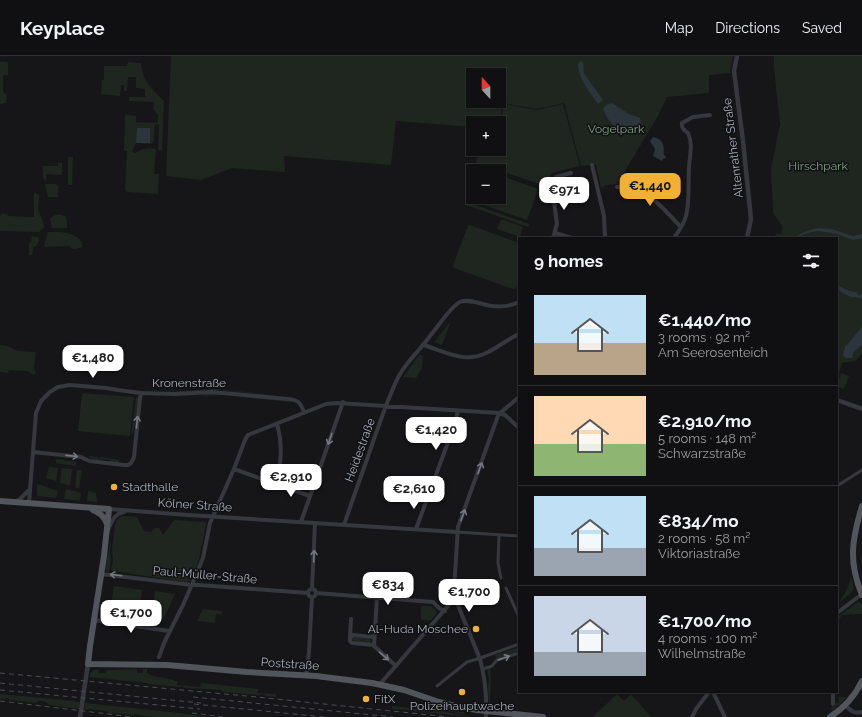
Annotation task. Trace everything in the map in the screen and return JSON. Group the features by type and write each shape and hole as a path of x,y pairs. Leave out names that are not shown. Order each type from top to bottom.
{"main road":[{"path":"0,501 109,509 88,664"},
{"path":"862,506 852,548 855,576 862,594"},
{"path":"86,508 102,515 105,519 107,529"},
{"name":"Poststraße","path":"88,664 167,665 306,676 380,684 486,714 543,717"},
{"path":"830,717 845,705 862,681"}],"street":[{"name":"Altenrather Straße","path":"737,56 734,71 751,219 747,237"},
{"path":"675,237 686,216 689,196 691,144 688,133 683,129 682,122 693,117 710,115"},
{"path":"592,165 604,216 605,237"},
{"path":"554,236 557,219 552,187 556,177 571,173"},
{"path":"617,187 634,188 650,196 681,227"},
{"name":"Heidestraße","path":"344,525 386,405 401,373 411,359 424,345 451,310 460,302 465,300 493,307 509,306 518,302"},
{"path":"424,345 459,357 473,358 484,354 518,335"},
{"name":"Kronenstraße","path":"29,504 37,409 45,397 54,389 62,386 70,385 106,388 141,393 180,394 212,392 290,399 299,402 304,413"},
{"path":"33,452 81,457 89,461 124,465 130,464 133,460 141,393"},
{"path":"486,714 483,669 480,656 455,598 454,590 457,532 499,413 518,398"},
{"path":"838,400 862,409"},
{"path":"301,522 343,402"},
{"path":"159,657 169,631 192,585 202,558 212,517 234,468 244,441 250,434 326,404 343,402 499,413 505,415 518,427"},
{"path":"416,530 454,426 458,411"},
{"path":"277,424 281,440 281,457 277,484"},
{"path":"268,481 273,466 280,466"},
{"path":"234,468 310,496"},
{"path":"838,485 862,470"},
{"path":"11,502 18,500 29,490"},
{"name":"Kölner Straße","path":"109,509 212,517 518,536"},
{"path":"107,529 110,528 116,515 128,510"},
{"path":"306,676 312,597 315,596 315,523"},
{"path":"499,535 498,563 501,578"},
{"name":"Paul-Müller-Straße","path":"101,574 192,585 308,593"},
{"path":"506,588 518,615"},
{"path":"312,597 309,596 309,590 377,598 433,602 445,611"},
{"path":"838,612 862,594"},
{"path":"377,598 374,645 375,648 396,666"},
{"path":"380,684 455,598"},
{"path":"352,619 350,640 352,643 374,645"},
{"path":"94,620 169,631"},
{"path":"350,637 353,635 374,637"},
{"path":"437,686 467,662 518,644"},
{"path":"483,669 492,666 497,660 518,652"},
{"path":"80,717 88,664"},
{"path":"692,717 708,693"},
{"path":"713,693 725,717"},
{"path":"833,693 833,704"},
{"path":"845,705 853,712 862,712"}],"green space":[{"name":"Vogelpark","path":"171,56 733,56 730,73 709,75 709,93 667,97 658,116 617,184 606,185 601,188 596,165 581,166 564,103 537,109 506,104 506,68 466,68 466,108 502,108 500,116 466,116 466,126 396,121 391,165 284,156 285,172 232,168 201,180 166,176"},
{"name":"Hirschpark","path":"774,56 862,56 862,354 855,361 842,363 838,376 838,237 775,237 776,233 781,234 783,227 773,213 771,169 780,124"},
{"path":"0,62 8,63 8,75 3,75 3,92 7,96 6,103 0,104"},
{"path":"128,62 141,63 143,75 146,80 164,101 162,150 158,150 159,125 155,124 154,141 152,144 136,143 132,151 135,153 140,150 150,148 156,149 154,174 159,174 158,194 127,192 125,190 127,151 124,151 125,114 136,116 136,122 158,123 158,115 153,109 154,102 129,101 129,97 145,97 145,89 136,88 136,77 128,77 127,91 124,91 124,85 121,85 120,96 101,94 102,80 104,80 104,66 127,66"},
{"path":"506,104 537,110 563,104 580,166 552,173 545,186 506,172 506,164 482,164 476,162 478,156 506,156 506,116 501,116 503,108 506,108"},
{"path":"68,157 73,157 72,185 68,185"},
{"path":"58,163 62,163 62,175 46,174 46,182 43,177 43,166 58,166"},
{"path":"506,178 538,189 527,220 481,204 506,204"},
{"path":"45,184 56,184 58,186 58,197 48,197"},
{"path":"34,193 39,196 38,210 43,221 44,228 39,232 0,231 0,216 2,213 9,216 34,217"},
{"path":"473,204 529,224 528,227 466,205"},
{"path":"55,215 62,215 66,217 67,228 52,228 50,219"},
{"path":"501,219 523,227 520,237 497,229"},
{"path":"470,225 518,243 518,282 516,288 513,289 454,268 453,265 468,226"},
{"path":"48,232 63,232 72,234 79,239 82,243 82,247 72,249 69,246 45,247 44,245"},
{"path":"32,236 38,237 39,240 36,246 34,246 32,255 29,255 29,243 31,242"},
{"path":"451,321 442,345 434,342"},
{"path":"0,345 8,346 17,351 36,352 34,368 36,373 33,375 28,371 9,370 8,373 0,372"},
{"path":"420,354 423,356 422,368 416,378 403,377"},
{"path":"841,373 849,376 844,389 838,386"},
{"path":"156,389 181,391 216,389 284,396 220,390 181,392"},
{"path":"82,393 134,397 130,436 78,431"},
{"path":"206,394 220,394 290,401 286,402 222,395 201,396"},
{"path":"136,397 138,398 136,418 131,436"},
{"path":"89,456 98,457 98,459 100,457 119,460 119,463 110,462 110,460 100,459 100,461 89,458"},
{"path":"56,459 76,462 76,466 56,463"},
{"path":"49,467 58,468 56,481 46,478"},
{"path":"62,468 72,469 70,486 60,483"},
{"path":"77,470 82,470 79,489 75,487"},
{"path":"37,484 58,491 56,498 38,496"},
{"path":"66,489 81,493 80,501 64,499"},
{"path":"88,491 96,493 97,502 87,501"},
{"path":"123,516 137,517 144,531 151,532 155,528 159,528 163,535 174,520 205,522 206,524 199,560 190,581 186,582 111,570 115,525 117,519"},
{"path":"110,543 111,559 109,572 107,572 105,569"},
{"path":"851,577 854,588 853,591 839,603 847,589"},
{"path":"114,586 142,590 139,616 123,612 110,612"},
{"path":"155,591 175,594 163,620 152,618"},
{"path":"859,602 862,605 862,614 842,615 839,619 839,616"},
{"path":"421,606 431,606 437,613 431,620 423,620 421,619"},
{"path":"203,609 222,611 222,615 216,614 215,623 197,621"},
{"path":"353,638 370,638 371,642 353,641"},
{"path":"518,647 518,651 496,659 495,655"},
{"path":"491,668 489,703 489,678 487,671"},
{"path":"96,669 99,670 99,673 106,673 107,670 137,669 137,673 143,673 143,669 147,669 147,673 153,676 177,681 177,685 200,687 201,683 258,689 258,693 276,694 276,697 265,696 264,694 258,695 223,692 222,690 185,688 182,686 147,684 89,677 91,672"},
{"path":"0,694 75,701 80,702 79,709 49,705 46,702 40,701 36,703 10,700 7,698 0,699"},
{"path":"617,694 624,701 631,694 651,717 593,717"},
{"path":"838,697 847,697 832,711 831,707 835,706 835,703 839,702"},
{"path":"85,703 207,717 156,717 135,714 109,713 108,711 84,709"},
{"path":"425,705 451,713 472,717 392,709 392,706 419,709 423,708"},
{"path":"431,705 464,712 464,714 448,711"}],"shaded area":[{"path":"581,61 583,62 585,75 603,100 598,104 580,75 578,64"},
{"path":"612,103 629,114 640,118 641,122 635,132 632,133 622,131 610,121 603,108"},
{"path":"137,128 150,128 150,143 136,143"},
{"path":"653,137 659,139 663,143 664,155 666,158 662,161 653,156 655,149 650,141"},
{"path":"817,228 831,229 853,236 862,234 862,238 853,240 837,234 818,231 796,237 804,232"},
{"path":"838,286 849,291 856,292 859,295 862,294 862,299 857,297 846,295 838,290"},
{"path":"862,327 862,345 854,351 852,358 846,358 843,355 845,347"}],"railway":[{"path":"0,673 449,717"},
{"path":"0,683 201,703"},
{"path":"0,690 200,709"},
{"path":"193,697 393,717"},
{"path":"0,701 133,717"},
{"path":"194,704 324,717"},
{"path":"192,713 223,717"}],"place":[{"name":"Stadthalle","path":"114,487"},
{"name":"Al-Huda Moschee","path":"476,629"},
{"name":"Polizeihauptwache","path":"462,692"},
{"name":"FitX","path":"366,699"}]}
